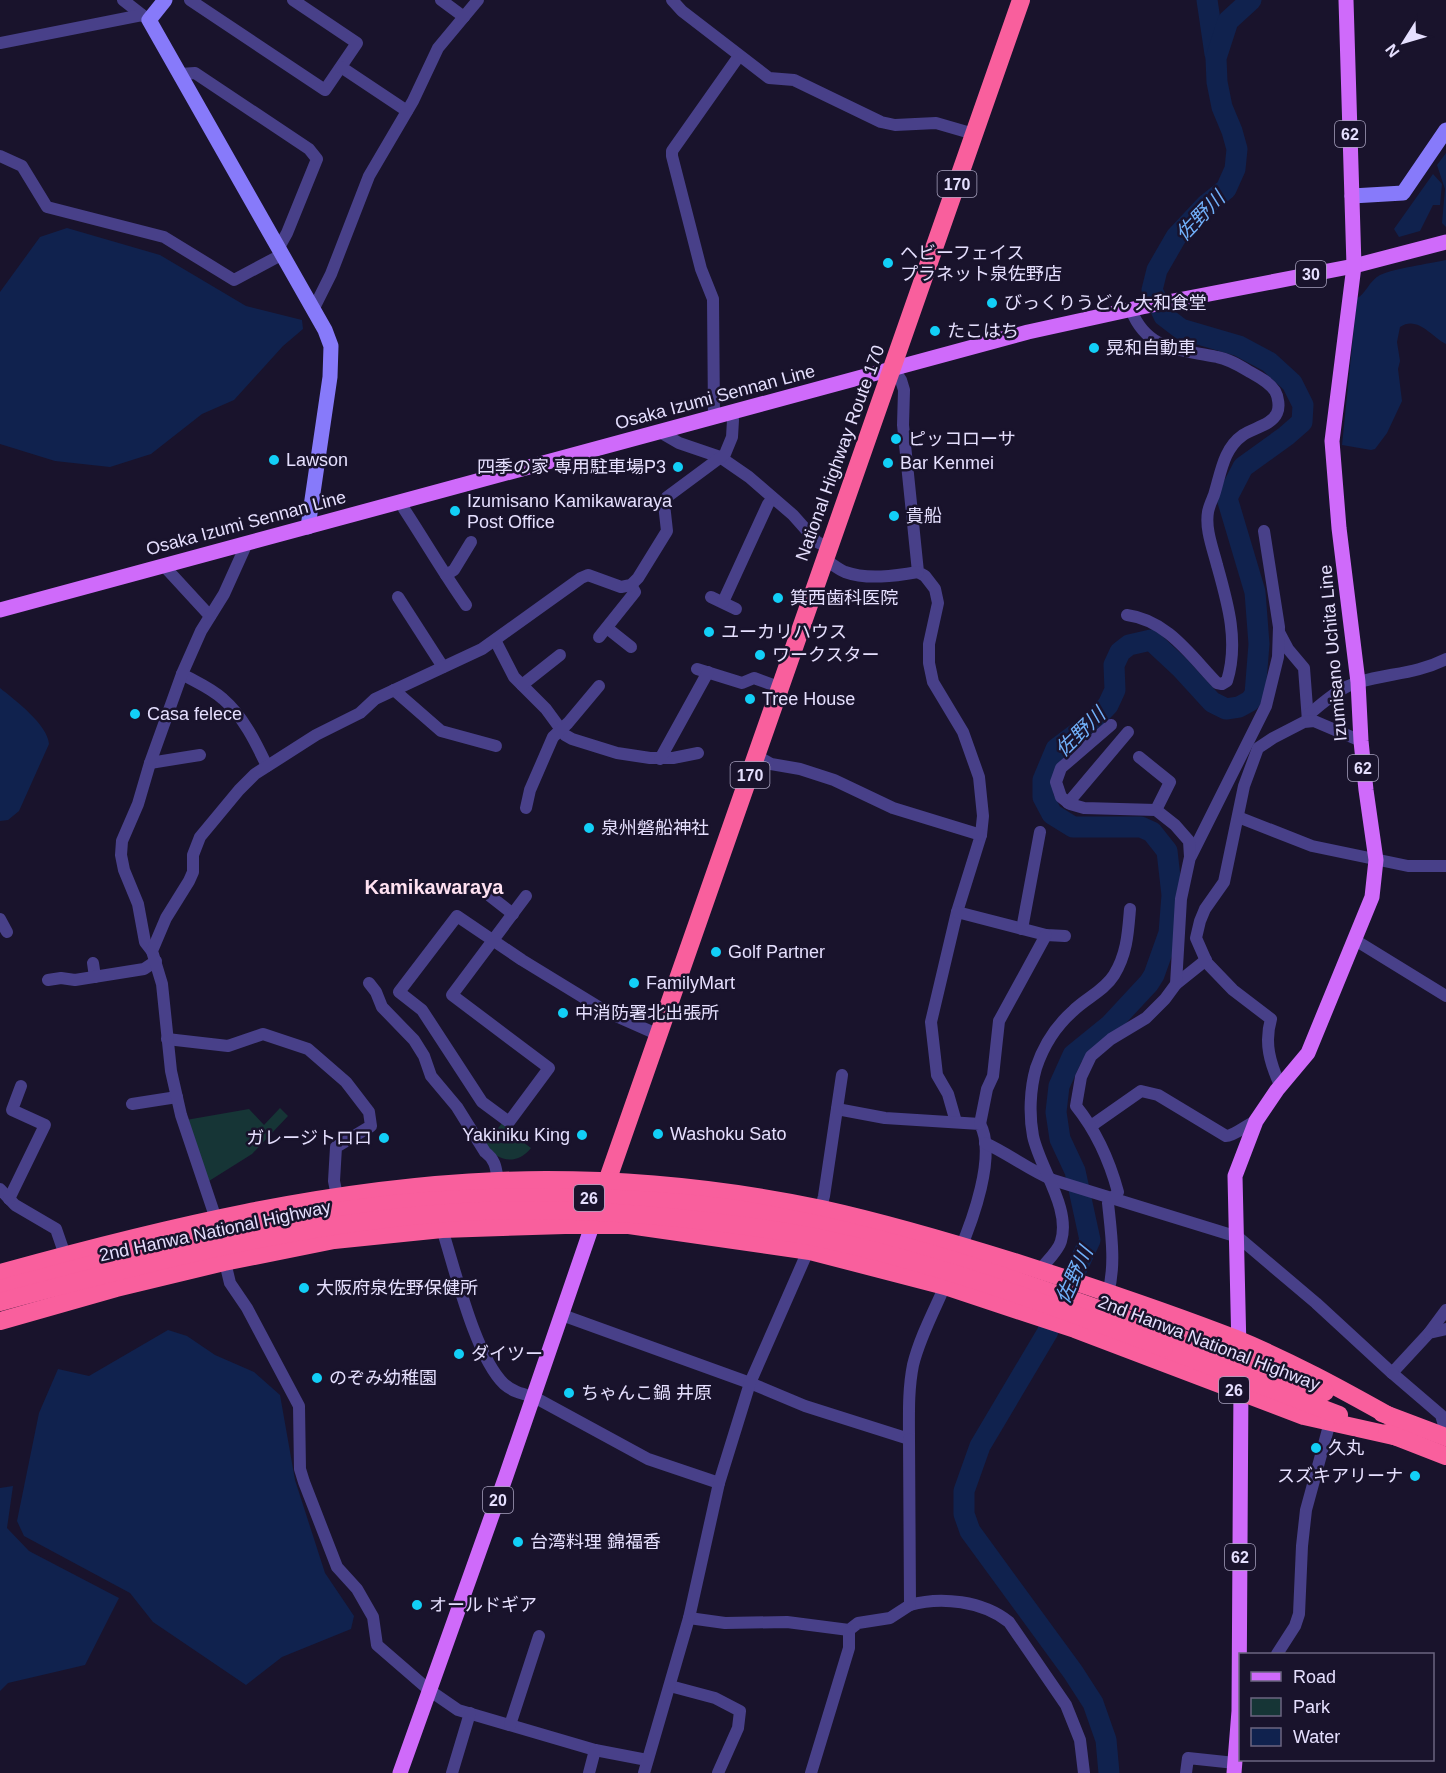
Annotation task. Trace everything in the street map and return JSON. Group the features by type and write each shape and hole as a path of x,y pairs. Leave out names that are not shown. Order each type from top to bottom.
{"highway":[{"name":"National Highway Route 170","path":"592,1226 1021,0"},
{"name":"26","path":"0,1273 217,1219 337,1196 498,1181 632,1182 717,1192 820,1209 962,1246 1046,1272 1238,1340 1313,1374 1391,1417"},
{"name":"2nd Hanwa National Highway","path":"0,1289 205,1236 346,1210 423,1201 517,1196 656,1200 741,1210 893,1241 996,1273 1167,1341 1240,1376 1446,1456"},
{"name":"2nd Hanwa National Highway","path":"0,1302 204,1251 344,1225 422,1215 487,1211 585,1211 649,1214 750,1226 833,1240 932,1268 1167,1341"},
{"name":"26","path":"0,1321 116,1288 224,1262 334,1240 442,1229 629,1225 810,1251 945,1286 1075,1329 1240,1376 1304,1416 1398,1437"},
{"name":"2nd Hanwa National Highway","path":"1240,1376 1391,1417 1446,1435"}],"main road":[{"name":"Izumisano Uchita Line","path":"1240,1653 1240,1376 1235,1176 1256,1121 1280,1085 1308,1053 1372,897 1376,860 1360,741 1358,682 1332,441 1354,266 1346,1"},
{"name":"Osaka Izumi Sennan Line","path":"0,610 1028,332 1354,266 1446,242"},
{"name":"20","path":"400,1773 534,1397 592,1226"},
{"name":"Izumisano Uchita Line","path":"1234,1768 1239,1718"}],"street":[{"path":"123,0 146,17 279,252 314,308 329,338 332,357 308,527"},
{"path":"0,43 146,17 165,0"},
{"path":"190,0 325,90 357,43 293,0"},
{"path":"441,0 464,17"},
{"path":"314,308 331,274 369,177 413,101 438,48 478,0"},
{"path":"672,0 682,11 769,78 794,80 881,122 895,126 936,123 974,134"},
{"path":"714,417 712,299 701,269 672,151 739,56"},
{"path":"341,67 407,111"},
{"path":"0,156 22,166 47,207 164,237 234,280 279,252 317,159 309,149 195,73 180,74"},
{"path":"1352,196 1403,193 1446,130"},
{"path":"1127,615 1140,617 1158,625 1173,636 1217,683 1222,684 1227,681 1233,662 1230,611 1210,541 1208,512 1228,452 1242,435 1271,420 1277,413 1278,402 1275,392 1265,380 1236,364 1219,357 1170,349 1155,342 1142,329 1137,309"},
{"path":"892,368 901,380 904,390 903,425 918,572"},
{"path":"48,980 60,978 75,980 144,969 154,956 166,918 193,872 193,855 200,837 255,774 316,735 360,713 375,699 482,649 581,578 588,575 621,587 631,585 638,578 667,531 664,504 668,497 725,454 732,437 731,412"},
{"path":"660,432 679,443 720,457 749,477 793,515 845,572 891,577 918,572 926,576 935,589 938,603 929,644 929,663 933,682 963,732 979,777 984,816 981,835 957,912 931,1022 937,1075 948,1094 956,1122"},
{"path":"723,602 738,555 773,498"},
{"path":"402,502 404,509 466,604"},
{"path":"1264,531 1279,632 1278,657 1269,698 1254,744 1229,850 1224,882 1205,909 1196,938 1206,960 1221,979 1271,1019 1267,1044 1272,1068 1280,1085"},
{"path":"446,575 454,570 471,542"},
{"path":"247,543 224,594 210,616 182,674 138,804 125,831 121,855 124,870 138,904 144,942 154,956 162,984 167,1039 181,1115 217,1219 224,1262 230,1282 248,1308 298,1406 301,1438 300,1469 337,1567 357,1589 373,1617 377,1645 429,1690 458,1710 645,1767 689,1618 719,1483 750,1383 810,1251 820,1209 842,1076"},
{"path":"164,566 210,616"},
{"path":"631,585 635,592 603,632 631,647"},
{"path":"398,597 443,668"},
{"path":"711,597 736,609"},
{"path":"1279,632 1288,649 1304,668 1308,719"},
{"path":"495,640 514,677 546,709 561,730 572,739 617,753 660,759 698,753"},
{"path":"522,685 560,655"},
{"path":"1190,857 1254,744 1273,738 1308,719 1334,695 1358,682 1427,668 1446,659"},
{"path":"660,759 684,726 703,671 742,683 754,678 781,688"},
{"path":"182,674 210,689 224,700 236,713 267,766"},
{"path":"526,808 530,790 553,737 599,686"},
{"path":"394,690 441,731 496,746"},
{"path":"1308,719 1360,741"},
{"path":"1111,725 1061,768 1056,782 1061,797 1068,803 1084,808 1156,810 1175,825 1189,841 1190,857 1181,899 1176,984"},
{"path":"1068,803 1128,732"},
{"path":"1090,743 1107,757"},
{"path":"150,763 200,755"},
{"path":"757,756 771,764 800,769 834,780 894,808 981,835"},
{"path":"1139,757 1170,782 1156,810"},
{"path":"1238,817 1312,846 1408,866 1446,866"},
{"path":"1022,929 1040,832"},
{"path":"490,896 513,914"},
{"path":"526,896 492,940 452,994 549,1068 509,1122 482,1102 422,1010 399,992 457,916 492,940 607,1012 659,1035"},
{"path":"1046,1272 1050,1256 1059,1247 1062,1238 1061,1211 1034,1137 1031,1105 1036,1070 1042,1053 1061,1024 1072,1011 1104,987 1113,976 1128,941 1130,909"},
{"path":"957,912 1046,935 1065,936"},
{"path":"0,919 8,932"},
{"path":"910,1605 909,1388 913,1364 969,1233 984,1173 986,1143 980,1124 987,1089 993,1076 999,1021 1046,935"},
{"path":"1355,940 1443,994 1446,980"},
{"path":"1108,1197 1118,1192 1113,1173 1103,1146 1076,1106 1081,1077 1092,1056 1111,1039 1146,1018 1176,984 1206,960"},
{"path":"93,963 95,977"},
{"path":"369,983 382,1006 414,1040 424,1056 431,1076 457,1107 485,1152 492,1157 498,1181"},
{"path":"167,1039 228,1046 263,1034 308,1049 346,1082 369,1112 371,1126 336,1147 334,1181 337,1196"},
{"path":"9,1199 45,1125 12,1110 21,1086"},
{"path":"1091,1126 1141,1091 1158,1095 1226,1136 1231,1136 1244,1125 1256,1121"},
{"path":"132,1104 177,1097"},
{"path":"837,1109 885,1118 980,1124"},
{"path":"986,1143 1051,1180 1238,1237 1316,1303 1441,1415 1446,1435"},
{"path":"0,1189 15,1205 56,1229 65,1255"},
{"path":"1103,1291 1112,1282 1108,1197"},
{"path":"442,1229 480,1346 504,1383 516,1392 534,1397 648,1459 719,1483"},
{"path":"1392,1373 1429,1333 1446,1310"},
{"path":"562,1314 750,1383 805,1406 909,1439"},
{"path":"1429,1333 1446,1329"},
{"path":"1278,1653 1295,1626 1299,1614 1306,1510 1330,1422"},
{"path":"689,1618 725,1623 787,1622 849,1630 858,1623 890,1618 910,1605 923,1601 959,1602 993,1613 1009,1622 1066,1705 1080,1740 1084,1773"},
{"path":"811,1773 849,1648 849,1630"},
{"path":"510,1725 539,1636"},
{"path":"670,1686 715,1698 740,1711 738,1728 718,1773"},
{"path":"452,1773 470,1713"},
{"path":"589,1773 595,1750"},
{"path":"1186,1773 1188,1758 1234,1768"}],"green space":[{"path":"280,1108 288,1116 252,1154 209,1181 186,1120 249,1109 264,1125"},
{"path":"502,1123 510,1129 508,1131 531,1148 520,1157 508,1160 502,1158 486,1144"}],"water":[{"path":"1446,153 1446,227 1442,223 1445,189 1437,165"},
{"path":"1433,174 1442,184 1440,205 1433,205 1420,231 1399,237 1394,229"},
{"path":"67,228 160,255 246,306 302,320 303,329 283,346 234,400 202,414 151,454 110,467 55,461 0,444 0,292 40,237"},
{"path":"1446,260 1446,344 1418,325 1412,323 1400,327 1397,342 1402,401 1387,433 1375,449 1342,445 1357,298 1380,275"},
{"path":"0,688 37,721 49,744 19,811 8,820 0,821"},
{"path":"168,1330 187,1336 215,1355 254,1372 280,1395 295,1480 325,1573 354,1616 351,1629 282,1657 246,1685 153,1622 130,1593 24,1536 17,1521 39,1413 58,1369 89,1376"},
{"path":"13,1486 7,1528 29,1551 119,1598 85,1665 8,1683 0,1691 0,1488"}],"waterway":[{"path":"1207,0 1215,54"},
{"name":"佐野川","path":"1109,1773 1106,1740 1093,1703 970,1531 964,1514 964,1491 980,1446 1047,1333 1090,1240 1075,1171 1060,1139 1056,1112 1059,1086 1073,1055 1110,1025 1149,983 1169,933 1172,895 1167,851 1152,832 1141,827 1073,827 1052,814 1043,797 1043,780 1056,749 1092,722 1108,705 1115,690 1114,665 1120,652 1129,645 1151,640 1212,702 1226,709 1239,707 1250,701 1255,694 1259,644 1255,592 1227,498 1243,467 1302,422 1303,405 1292,383 1269,362 1239,346 1181,329 1164,316 1152,290 1157,270 1176,237 1206,205 1226,189 1235,169 1237,149 1222,107 1217,82 1216,58 1228,21 1251,0"}],"place":[{"name":"ヘビーフェイス プラネット泉佐野店","path":"888,263"},
{"name":"びっくりうどん 大和食堂","path":"992,303"},
{"name":"たこはち","path":"935,331"},
{"name":"晃和自動車","path":"1094,348"},
{"name":"ピッコローサ","path":"896,439"},
{"name":"Lawson","path":"274,460"},
{"name":"Bar Kenmei","path":"888,463"},
{"name":"四季の家 専用駐車場P3","path":"678,467"},
{"name":"Izumisano Kamikawaraya Post Office","path":"455,511"},
{"name":"貴船","path":"894,516"},
{"name":"箕西歯科医院","path":"778,598"},
{"name":"ユーカリハウス","path":"709,632"},
{"name":"ワークスター","path":"760,655"},
{"name":"Tree House","path":"750,699"},
{"name":"Casa felece","path":"135,714"},
{"name":"泉州磐船神社","path":"589,828"},
{"name":"Golf Partner","path":"716,952"},
{"name":"FamilyMart","path":"634,983"},
{"name":"中消防署北出張所","path":"563,1013"},
{"name":"Washoku Sato","path":"658,1134"},
{"name":"Yakiniku King","path":"582,1135"},
{"name":"ガレージトロロ","path":"384,1138"},
{"name":"大阪府泉佐野保健所","path":"304,1288"},
{"name":"ダイツー","path":"459,1354"},
{"name":"のぞみ幼稚園","path":"317,1378"},
{"name":"ちゃんこ鍋 井原","path":"569,1393"},
{"name":"久丸","path":"1316,1448"},
{"name":"スズキアリーナ","path":"1415,1476"},
{"name":"台湾料理 錦福香","path":"518,1542"},
{"name":"オールドギア","path":"417,1605"}],"district":[{"name":"Kamikawaraya","path":"434,887"}]}
